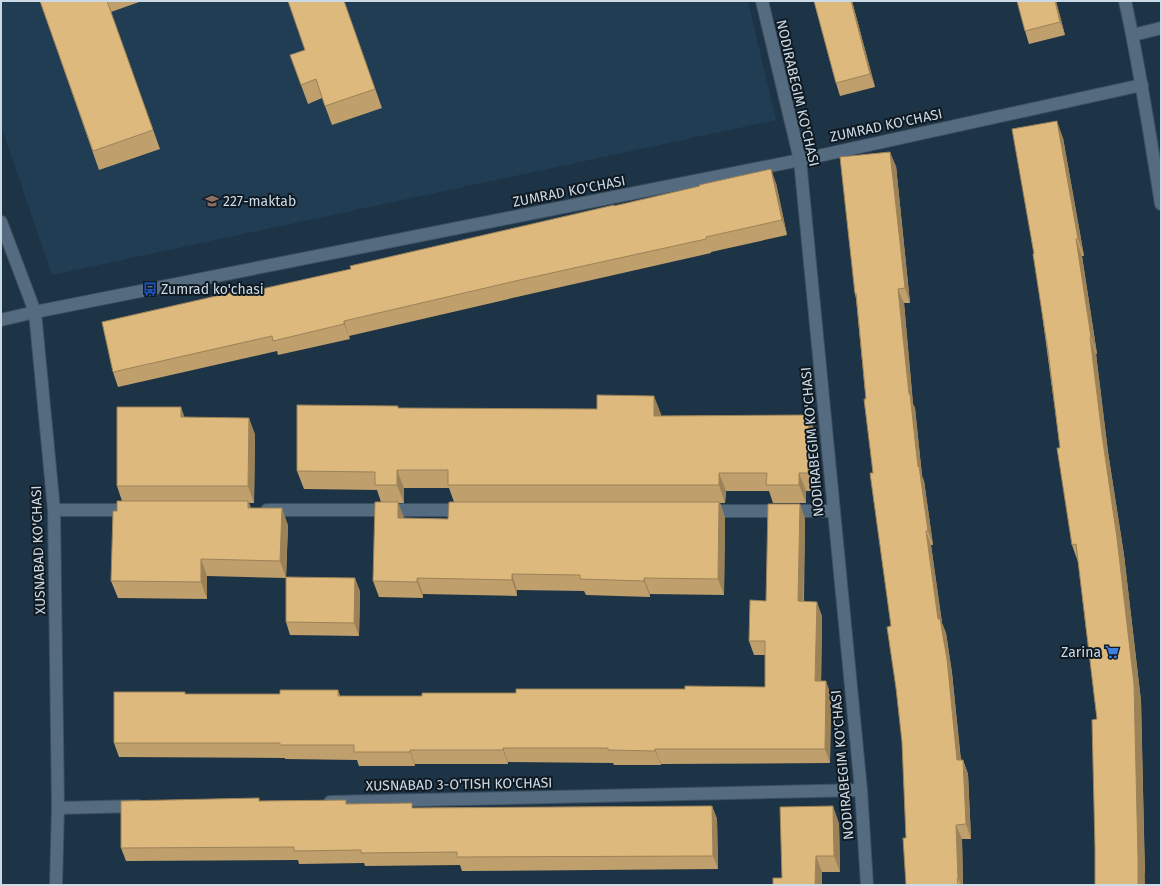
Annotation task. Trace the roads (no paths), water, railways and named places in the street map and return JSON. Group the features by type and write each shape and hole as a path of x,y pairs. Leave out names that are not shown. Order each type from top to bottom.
{"street":[{"name":"NODIRABEGIM KO'CHASI","path":"762,1 800,160 861,790 867,885"},
{"path":"1125,1 1133,34 1161,204"},
{"path":"1133,34 1161,28"},
{"name":"ZUMRAD KO'CHASI","path":"1,320 800,160 1142,85"},
{"name":"XUSNABAD KO'CHASI","path":"1,222 35,312 54,510 58,808 56,885"},
{"path":"54,510 142,510"},
{"path":"253,510 476,510"},
{"path":"698,511 833,511"},
{"name":"XUSNABAD 3-O'TISH KO'CHASI","path":"320,802 861,790"},
{"path":"58,808 153,806"}],"place":[{"name":"227-maktab","path":"212,201"},
{"name":"Zumrad ko'chasi","path":"150,289"},
{"name":"Zarina","path":"1112,652"}]}
